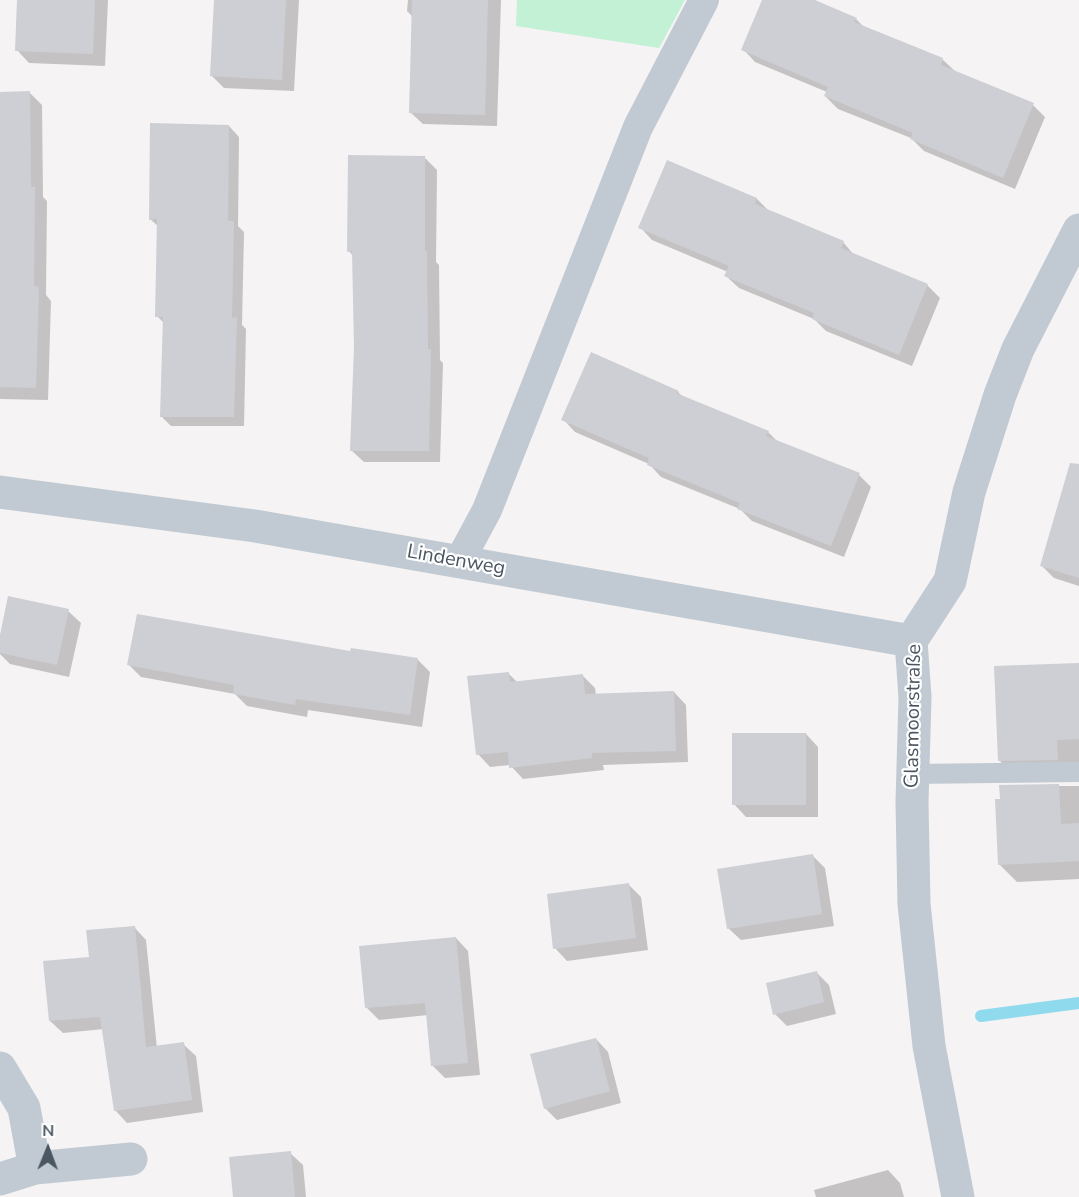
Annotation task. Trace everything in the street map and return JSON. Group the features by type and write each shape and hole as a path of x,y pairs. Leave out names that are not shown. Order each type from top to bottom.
{"street":[{"path":"459,562 487,510 638,127 704,0"},
{"name":"Glasmoorstraße","path":"958,1197 929,1046 914,904 915,698 911,641 950,581 969,492 1000,395 1018,349 1079,230"},
{"name":"Lindenweg","path":"0,492 255,526 911,641"},
{"path":"0,1068 24,1108 35,1168"},
{"path":"0,1179 35,1168 131,1159"}],"lane":[{"path":"913,774 1079,772"}],"green space":[{"path":"517,0 685,0 659,48 516,26"}],"building":[{"path":"17,0 95,0 93,54 15,51"},
{"path":"214,0 286,0 282,80 210,76"},
{"path":"412,0 488,0 485,115 409,113"},
{"path":"762,0 815,0 857,18 854,22 943,58 941,65 1034,103 1003,178 910,139 913,133 824,96 828,87 741,50"},
{"path":"30,91 31,187 35,187 34,286 39,287 36,388 0,387 0,92"},
{"path":"150,123 229,125 228,221 234,221 232,318 237,317 234,417 160,417 163,317 155,317 157,219 149,220"},
{"path":"348,155 425,156 428,349 431,349 429,451 350,451 354,347 352,251 347,252"},
{"path":"667,160 757,198 755,204 844,241 841,248 928,284 899,355 812,319 814,313 724,276 729,266 638,228"},
{"path":"591,352 679,391 676,393 769,431 766,436 860,473 831,546 737,509 740,503 647,465 649,458 561,420"},
{"path":"1070,463 1079,464 1079,578 1040,566"},
{"path":"8,596 69,609 57,665 0,653 0,635"},
{"path":"137,614 350,651 351,648 418,658 410,715 296,699 295,705 233,694 234,685 127,665"},
{"path":"1079,663 1079,739 1057,740 1058,760 998,761 994,666"},
{"path":"509,672 510,682 583,674 585,694 674,691 676,751 592,753 592,758 509,768 508,752 476,755 467,676"},
{"path":"732,733 806,733 806,805 732,805"},
{"path":"1059,784 1061,824 1079,823 1079,861 998,865 995,799 1000,799 999,785"},
{"path":"813,854 822,914 727,929 717,869"},
{"path":"629,883 636,938 553,949 547,894"},
{"path":"135,926 146,1047 184,1042 192,1100 114,1111 100,1017 49,1021 43,961 89,957 86,930"},
{"path":"456,937 468,1063 431,1066 425,1003 365,1008 359,946"},
{"path":"817,971 824,1002 773,1015 766,983"},
{"path":"596,1038 610,1091 544,1109 530,1054"},
{"path":"291,1151 295,1197 233,1197 229,1157"}],"waterway":[{"path":"981,1016 1079,1003"}]}
